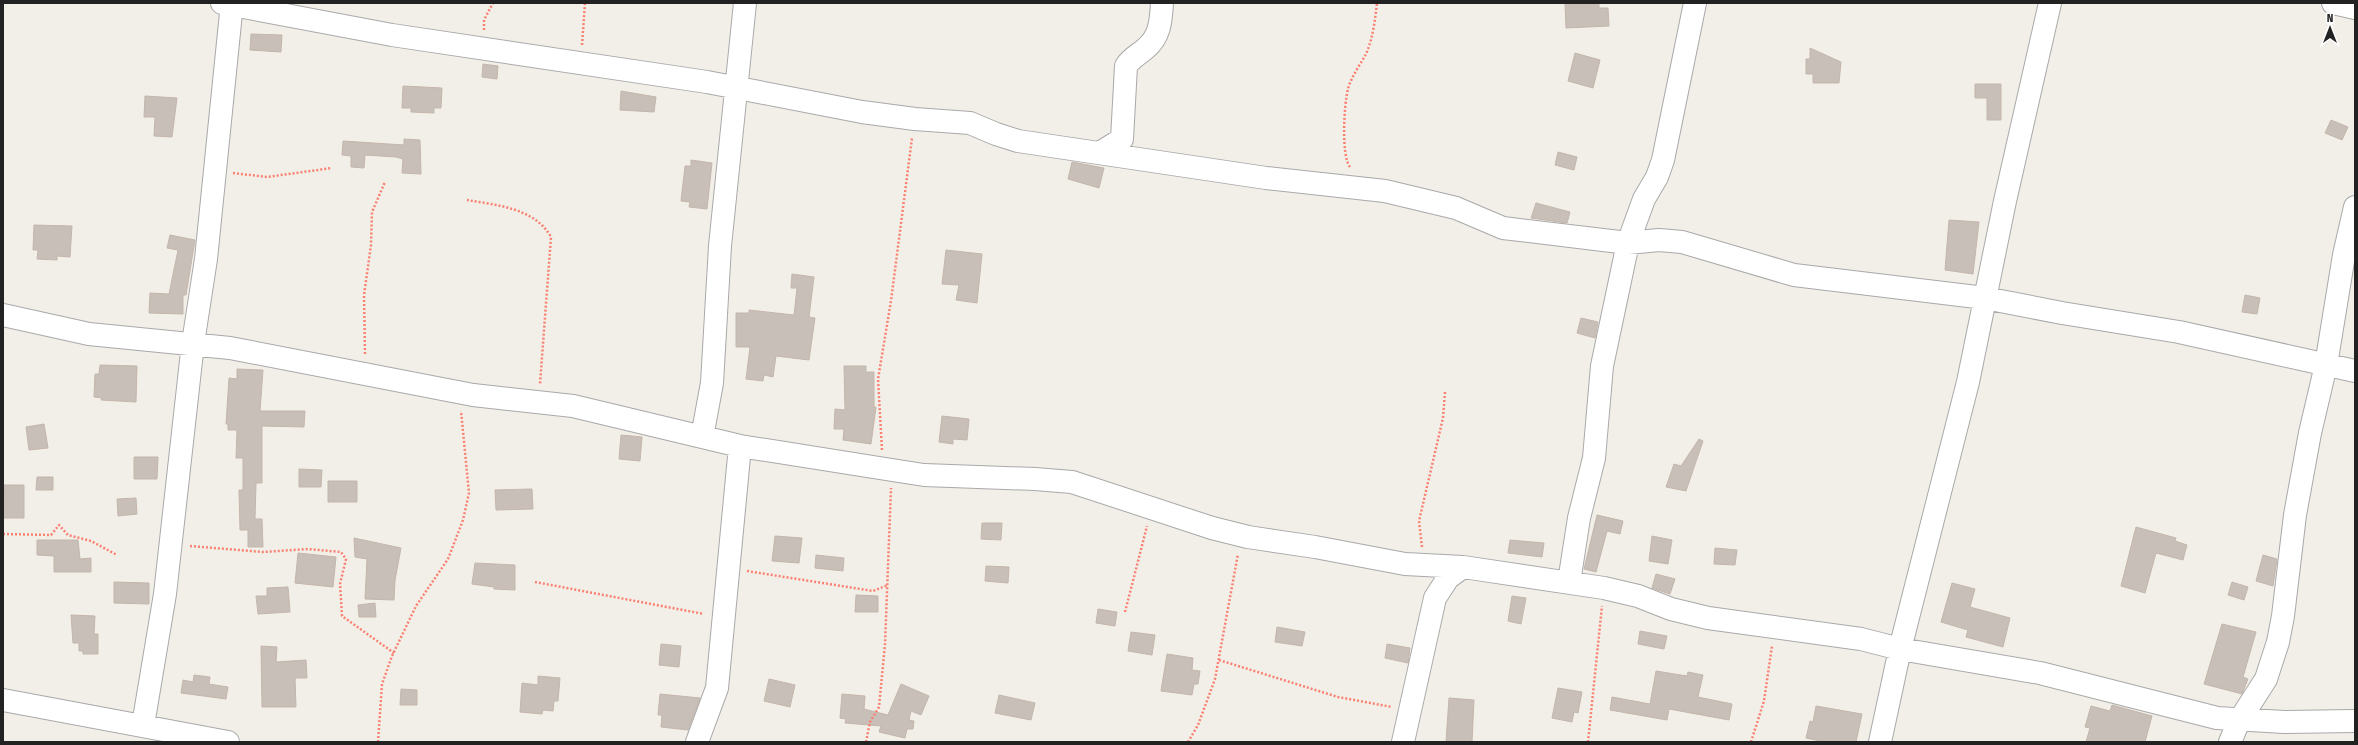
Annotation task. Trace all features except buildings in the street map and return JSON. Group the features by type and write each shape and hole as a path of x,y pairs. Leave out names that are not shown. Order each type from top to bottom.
{"street":[{"path":"143,725 159,633 193,343 206,259 216,172 228,3 331,24 737,88 862,112 915,119 970,123 1012,139 1266,178 1385,191 1456,208 1503,228 1628,243 1659,240 1682,242 1794,275 1985,298 2062,313 2180,332 2355,371"},
{"path":"702,437 712,383 720,246 745,3"},
{"path":"1101,152 1122,139 1126,66 1129,60 1146,48 1159,31 1162,3"},
{"path":"1569,582 1579,518 1594,458 1602,366 1628,243 1644,199 1657,177 1663,160 1694,3"},
{"path":"1880,742 1900,649 1950,455 2050,3"},
{"path":"2333,3 2355,8"},
{"path":"2230,742 2239,721 2266,678 2278,642 2283,616 2295,515 2310,433 2326,365 2344,255 2355,207"},
{"path":"3,315 90,334 193,343 230,348 459,392 539,402 608,413 740,446 892,470 924,474 1072,482 1212,528 1242,536 1404,564 1462,567 1604,588 1638,596 1679,611 1775,628 1860,639 1900,649 2040,673 2105,688 2176,709 2239,721 2355,721"},
{"path":"697,742 715,697 740,446"},
{"path":"1403,742 1435,598 1448,578 1462,567"},
{"path":"3,700 228,742"}],"path":[{"path":"476,47 484,32 484,20 493,3"},
{"path":"580,63 585,3"},
{"path":"1348,187 1354,172 1346,163 1345,128 1348,89 1367,52 1375,24 1377,3"},
{"path":"866,742 870,722 879,707 885,644 888,585 888,532 892,470 882,450 878,379 891,301 915,119"},
{"path":"216,172 267,177 332,168"},
{"path":"365,375 364,295 371,245 372,212 385,182"},
{"path":"467,200 506,207 529,215 548,231 551,237 539,402"},
{"path":"378,742 382,684 410,617 448,559 463,520 469,493 459,392"},
{"path":"1436,566 1422,550 1419,521 1443,418 1445,392"},
{"path":"1125,612 1152,508"},
{"path":"3,534 51,534 60,525 68,535 91,541 118,556"},
{"path":"1188,742 1198,725 1215,679 1242,536"},
{"path":"169,548 199,545 263,552 308,549 341,552 346,559 340,584 342,616 394,653"},
{"path":"727,568 873,592 888,585"},
{"path":"535,582 723,618"},
{"path":"1588,742 1604,588"},
{"path":"1751,742 1764,701 1775,628"},
{"path":"1219,660 1338,697 1410,710"}]}
